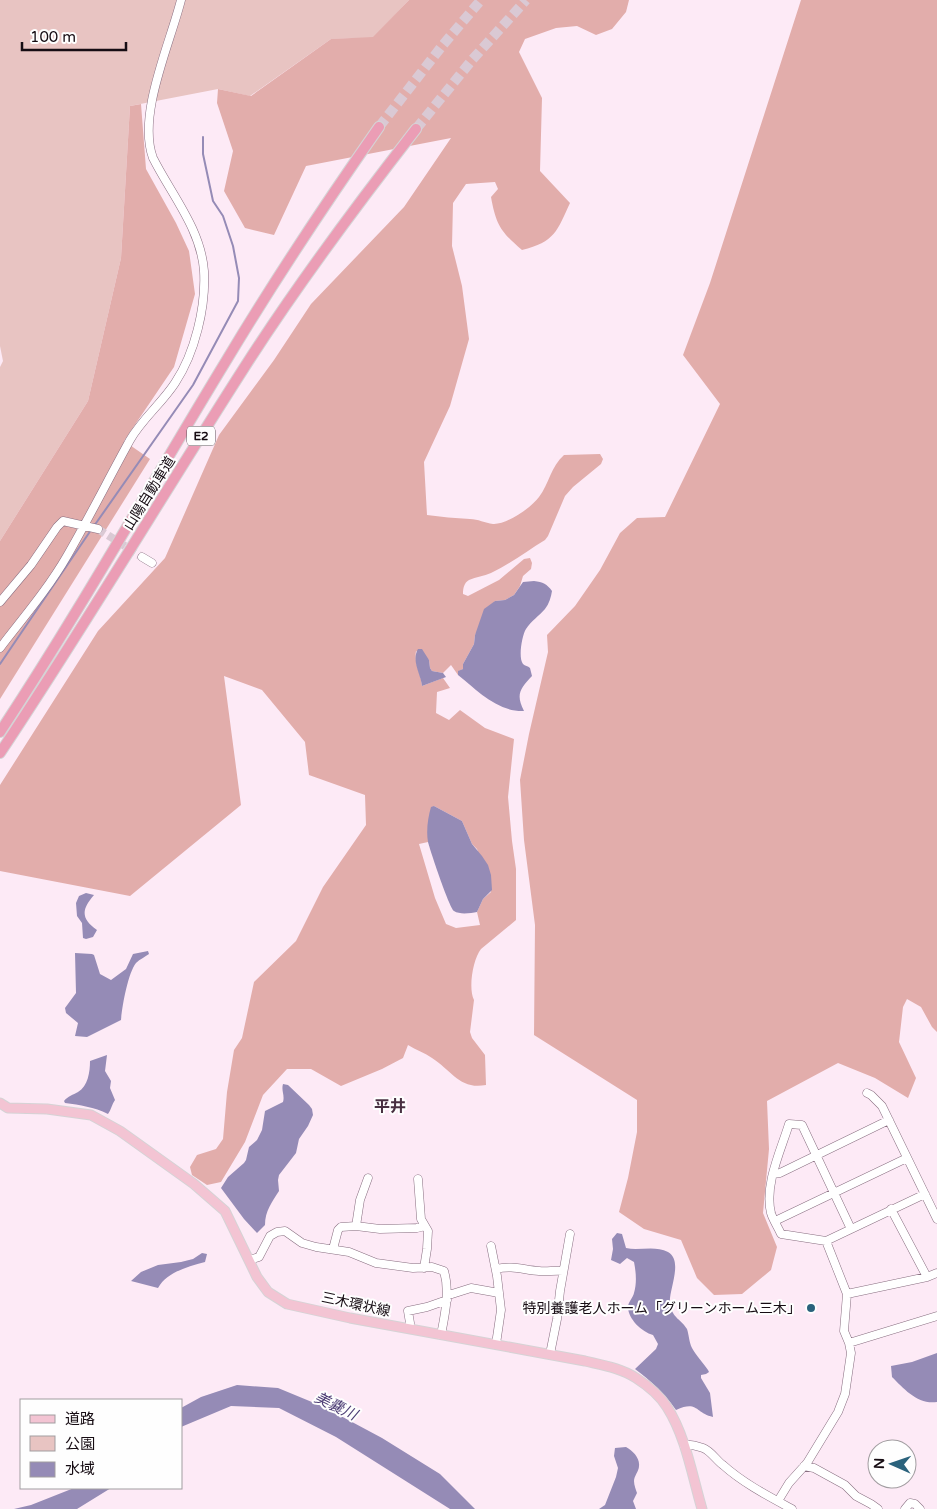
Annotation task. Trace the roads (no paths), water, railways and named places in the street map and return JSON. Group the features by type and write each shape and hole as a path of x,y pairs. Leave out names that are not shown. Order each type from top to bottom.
{"highway":[{"name":"山陽自動車道","path":"0,732 89,589 226,360 332,194 379,127"},
{"name":"山陽自動車道","path":"0,753 250,359 368,190 416,129"}],"main road":[{"name":"三木環状線","path":"0,1103 8,1108 46,1109 90,1115 120,1131 194,1184 225,1211 257,1276 268,1292 287,1304 409,1329 550,1354 616,1368 636,1377 654,1392 666,1406 684,1445 702,1509"}],"street":[{"path":"0,648 49,584 66,557 132,437 175,383 185,364 197,332 203,302 204,271 201,252 195,235 153,158 149,142 148,124 150,108 181,0"},
{"path":"0,602 31,565 60,523 68,521 98,529"},
{"path":"142,557 152,563"},
{"path":"866,1092 882,1106 936,1216"},
{"path":"773,1174 780,1174 889,1120"},
{"path":"851,1229 802,1125 789,1124 770,1184 769,1199 771,1213 781,1234 826,1241 925,1194"},
{"path":"775,1221 907,1158"},
{"path":"356,1226 360,1200 368,1178"},
{"path":"418,1179 421,1219 428,1231 424,1268"},
{"path":"891,1210 927,1277"},
{"path":"333,1249 338,1230 341,1227 417,1228 425,1226"},
{"path":"249,1260 258,1257 270,1236 285,1231 302,1243 349,1252 376,1263 413,1268 432,1267 444,1271 447,1281 447,1297 441,1335"},
{"path":"550,1354 570,1234"},
{"path":"778,1501 789,1483 804,1466 838,1412 845,1394 851,1353 844,1331 846,1294 826,1241"},
{"path":"491,1246 501,1310 496,1344"},
{"path":"496,1269 504,1267 539,1271 563,1271"},
{"path":"846,1294 927,1277 937,1273"},
{"path":"409,1329 408,1311 427,1307 452,1294 471,1288 499,1293"},
{"path":"849,1343 937,1316"},
{"path":"684,1445 689,1444 704,1448 751,1486 792,1509"},
{"path":"804,1466 814,1468 845,1485 856,1496 878,1509"},
{"path":"905,1509 910,1503 915,1504 920,1509"}],"water":[{"path":"534,581 544,584 552,591 550,600 543,612 528,626 523,636 521,646 522,661 524,665 530,668 532,676 520,692 521,705 524,711 514,710 505,708 488,699 458,675 458,671 463,669 463,664 474,644 475,635 484,609 495,601 505,600 514,595 523,582"},
{"path":"418,649 422,649 429,660 432,671 443,673 446,677 422,686 416,663"},
{"path":"434,806 462,821 472,844 488,865 492,890 483,899 477,912 456,912 448,900 428,842 428,820 431,807"},
{"path":"86,893 94,895 85,909 85,917 91,926 97,930 93,937 86,939 83,938 82,923 77,916 76,903 79,896"},
{"path":"148,951 149,954 136,963 130,974 121,1020 87,1037 75,1036 78,1023 66,1013 65,1008 76,993 75,953 94,955 100,974 111,980 126,969 133,954"},
{"path":"107,1055 105,1071 111,1081 110,1088 115,1100 108,1114 92,1108 65,1103 66,1099 84,1086 89,1074 90,1061"},
{"path":"283,1084 288,1085 309,1105 313,1115 299,1139 296,1153 279,1175 279,1191 271,1203 265,1225 257,1233 221,1188 228,1177 246,1160 249,1147 257,1140 262,1130 265,1111 283,1102"},
{"path":"617,1233 622,1234 626,1248 658,1249 668,1252 673,1256 675,1269 670,1298 671,1309 687,1329 692,1348 709,1372 701,1375 701,1378 710,1393 713,1417 689,1406 676,1410 657,1388 635,1369 656,1349 658,1344 653,1335 644,1331 630,1316 628,1305 636,1285 635,1266 634,1262 627,1258 620,1264 611,1260 612,1239"},
{"path":"202,1253 207,1254 205,1262 172,1274 158,1288 131,1281 141,1272 158,1265 193,1259"},
{"path":"937,1353 937,1402 918,1399 892,1377 891,1366 912,1362"},
{"path":"237,1385 278,1388 324,1407 382,1438 440,1474 475,1509 450,1509 336,1437 279,1408 231,1406 182,1427 182,1407 201,1397"},
{"path":"626,1447 636,1455 639,1463 634,1481 637,1493 633,1501 636,1509 599,1509 605,1505 616,1477 618,1468 614,1456 615,1448"},
{"path":"71,1489 109,1489 77,1509 14,1509 31,1505"}],"waterway":[{"path":"94,526 193,385 238,301 239,278 233,246 223,216 213,201 203,154 203,137"},
{"path":"0,664 91,530"}],"tunnel":[{"path":"379,127 442,46 481,0"},
{"path":"416,129 472,60 526,0"},
{"path":"98,529 142,557"}],"place":[{"name":"特別養護老人ホーム「グリーンホーム三木」","path":"811,1308"}],"district":[{"name":"平井","path":"390,1106"}],"water label":[{"name":"美嚢川","path":"336,1406"}]}
